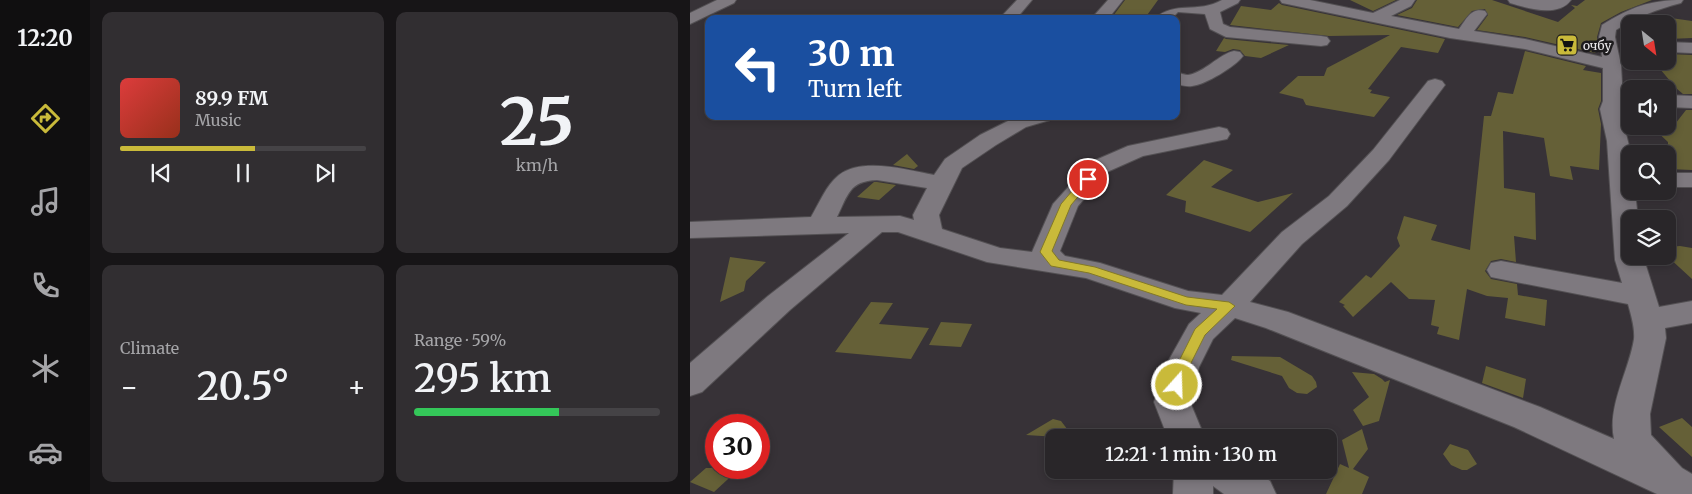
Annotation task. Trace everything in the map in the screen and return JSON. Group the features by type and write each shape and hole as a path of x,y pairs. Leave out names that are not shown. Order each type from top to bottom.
{"street":[{"path":"690,19 729,0"},
{"path":"1011,15 1025,0"},
{"path":"1103,15 1116,0"},
{"path":"1166,15 1174,8 1212,11 1233,0"},
{"path":"1287,0 1463,35 1525,44 1615,52"},
{"path":"1374,18 1406,3 1408,0"},
{"path":"1515,0 1550,6 1564,0"},
{"path":"1621,94 1615,52 1608,28 1626,16 1652,6 1676,0"},
{"path":"1212,11 1216,26 1226,32 1321,41"},
{"path":"1309,55 1345,12"},
{"path":"1463,35 1479,14"},
{"path":"1676,48 1692,48"},
{"path":"1183,84 1219,67 1234,56"},
{"path":"1183,429 1172,402 1180,376 1200,332 1229,306 1292,238 1338,201 1369,168 1435,84"},
{"path":"1621,102 1610,109 1621,155"},
{"path":"1676,102 1692,102"},
{"path":"930,234 926,214 940,184 953,164 988,140 1020,123 1030,120"},
{"path":"1055,263 1046,252 1066,204 1099,167 1136,151 1219,134"},
{"path":"819,225 847,180 856,175 870,172 940,184"},
{"path":"1676,180 1692,180"},
{"path":"1627,200 1629,260 1645,309 1650,338 1632,414 1632,437 1639,450 1679,487"},
{"path":"690,383 779,303 876,224"},
{"path":"690,230 900,224 997,256 1090,269 1186,301 1229,306 1277,320 1527,417 1679,487"},
{"path":"1501,270 1645,309 1692,312"},
{"path":"1193,494 1194,479"},
{"path":"1234,479 1256,494"}],"building":[{"path":"1125,0 1158,0 1147,15 1114,15"},
{"path":"1350,0 1396,0 1373,11"},
{"path":"1417,0 1492,0 1558,22 1575,8 1571,5 1577,6 1585,0 1652,0 1621,12 1601,23 1597,37 1599,48 1595,53 1525,37 1477,30 1488,15 1485,9 1472,11 1458,27 1397,15 1412,8"},
{"path":"1279,3 1445,39 1438,53 1401,47 1368,89 1372,90 1370,93 1390,97 1374,117 1306,105 1303,99 1279,93 1298,76 1324,76 1327,68 1390,35 1329,36 1230,25 1241,6 1271,10"},
{"path":"1676,19 1692,21 1692,38 1676,39"},
{"path":"1224,38 1289,45 1261,58 1245,56 1240,50 1216,51"},
{"path":"1525,51 1586,66 1583,70 1601,73 1601,101 1598,109 1601,124 1599,170 1570,166 1573,180 1550,176 1544,138 1503,131 1504,188 1535,193 1536,240 1514,236 1516,262 1501,259 1491,261 1485,271 1491,279 1517,284 1518,295 1547,300 1545,326 1505,318 1508,298 1487,296 1467,289 1459,340 1437,334 1439,327 1431,325 1435,300 1409,299 1391,282 1353,317 1343,306 1345,305 1339,302 1366,275 1371,278 1400,246 1397,238 1404,216 1437,225 1431,240 1470,250 1484,116 1491,116 1498,92 1513,94"},
{"path":"1676,54 1692,55 1692,94 1683,94 1676,88 1676,80 1669,80 1661,70 1676,70"},
{"path":"1686,110 1692,110 1692,170 1676,169 1676,145 1668,145 1668,142 1660,135 1676,135 1676,123"},
{"path":"907,154 918,166 914,169 893,165"},
{"path":"1204,160 1233,170 1211,187 1258,202 1293,193 1250,232 1185,212 1186,201 1166,195"},
{"path":"874,182 896,185 879,200 857,197"},
{"path":"1676,246 1692,248 1692,279 1676,264"},
{"path":"730,257 766,262 746,281 744,291 720,302"},
{"path":"871,302 893,303 879,324 929,328 911,359 835,352"},
{"path":"941,322 972,324 961,347 929,345"},
{"path":"1232,356 1280,357 1312,376 1317,387 1307,394 1297,393 1289,388 1282,376 1231,360"},
{"path":"1486,366 1526,379 1523,398 1482,383"},
{"path":"1352,372 1374,374 1385,382 1390,380 1379,421 1363,426 1353,410 1369,397"},
{"path":"1682,418 1692,427 1692,457 1659,427"},
{"path":"1053,419 1061,421 1067,429 1045,429 1045,436 1026,435"},
{"path":"1362,429 1368,449 1353,469 1369,477 1362,494 1326,494 1333,479 1337,479 1337,470 1340,464 1349,468 1342,440"},
{"path":"1450,444 1468,450 1477,464 1467,470 1451,465 1443,454"},
{"path":"705,469 705,479 728,479 714,492 690,482"}],"place":[{"name":"очбу","path":"1567,45"}],"route":[{"path":"1088,179 1066,204 1046,252 1055,263 1090,269 1186,301 1229,306 1200,332 1182,367 1177,385"}]}
